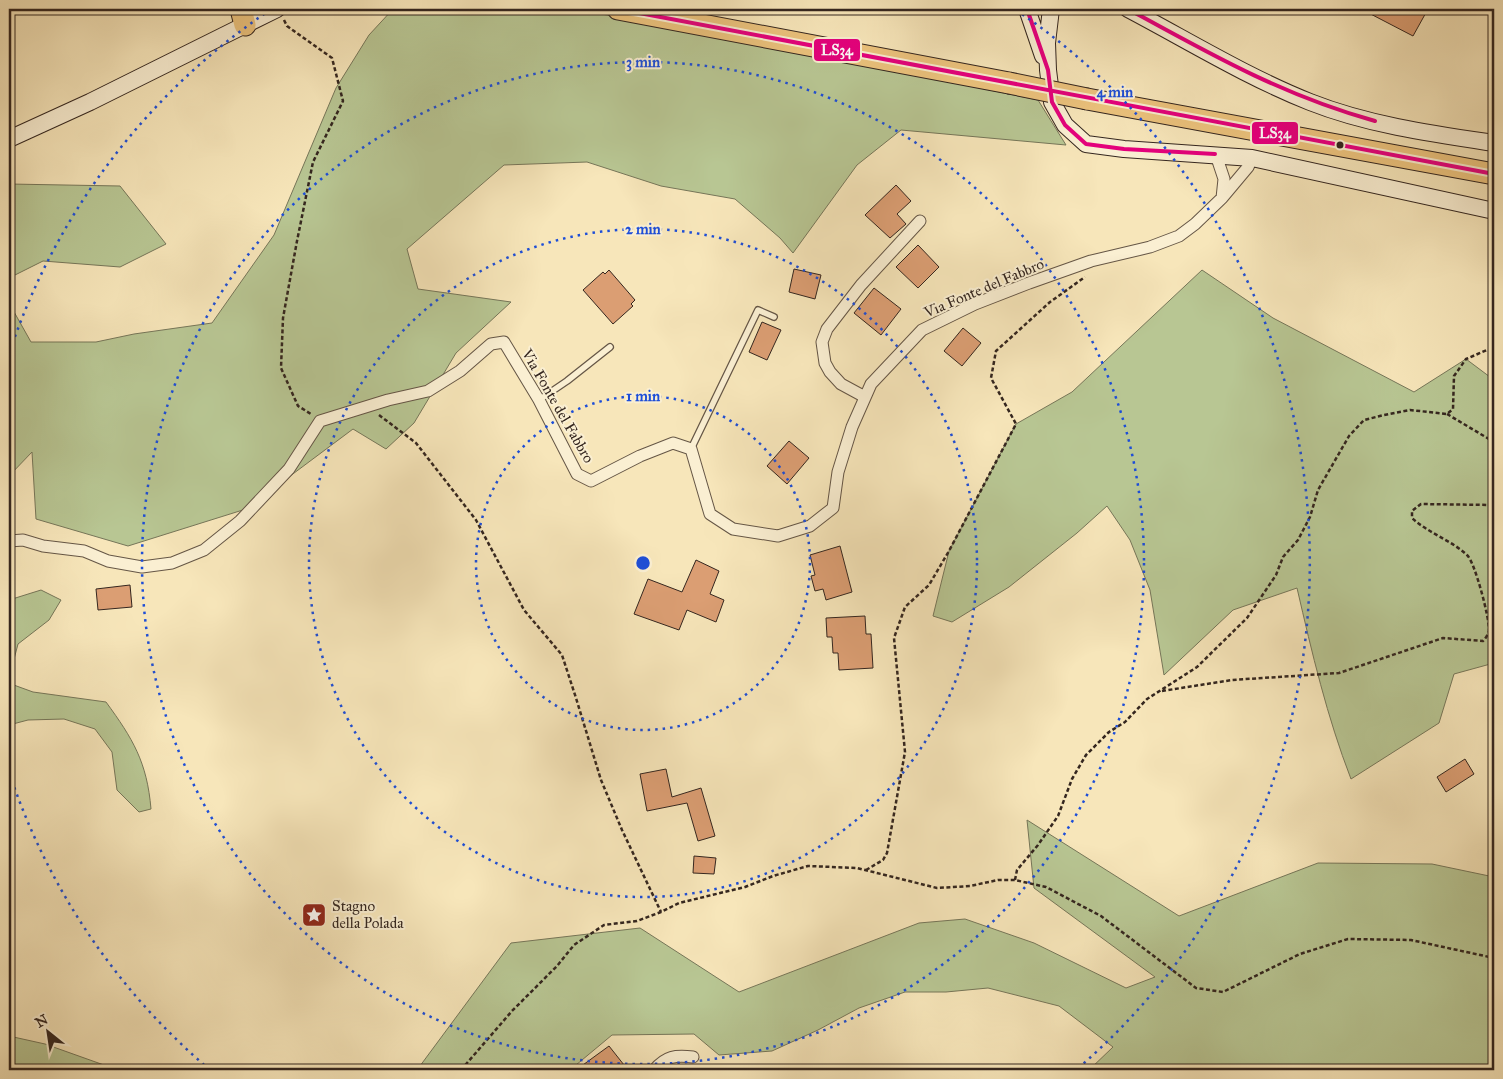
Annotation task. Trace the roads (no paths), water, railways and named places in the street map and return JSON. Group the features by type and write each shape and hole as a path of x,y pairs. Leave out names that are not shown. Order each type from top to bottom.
{"highway":[{"path":"618,9 1494,174"}],"street":[{"path":"1027,9 1048,70"},
{"path":"1128,9 1252,75 1310,102 1362,118 1494,143"},
{"path":"1053,11 1047,43 1052,102 1064,125 1086,144 1124,149 1252,158 1494,210"},
{"path":"9,139 90,102 243,17 280,13"},
{"path":"1216,155 1224,179 1222,198"},
{"name":"Via Fonte del Fabbro","path":"9,540 23,540 44,546 84,551 108,561 142,567 172,563 204,550 240,522 289,469 320,421 428,391 460,372 492,344 504,342 539,400 577,474 591,481 640,456 673,442 691,450 710,514 733,529 778,536 810,526 833,508 838,472 852,427 871,384 922,330 974,304 1030,283 1091,261 1150,247 1179,236 1195,224 1222,198 1248,167 1252,158"},
{"path":"865,397 841,384 830,372 825,363 822,342 826,329 861,285 920,221"},
{"path":"654,1070 660,1063 676,1055 693,1057"}],"lane":[{"path":"691,450 758,310 774,317"},
{"path":"539,400 567,381 610,347"}],"place":[{"name":"Stagno della Polada","path":"314,915"}]}
